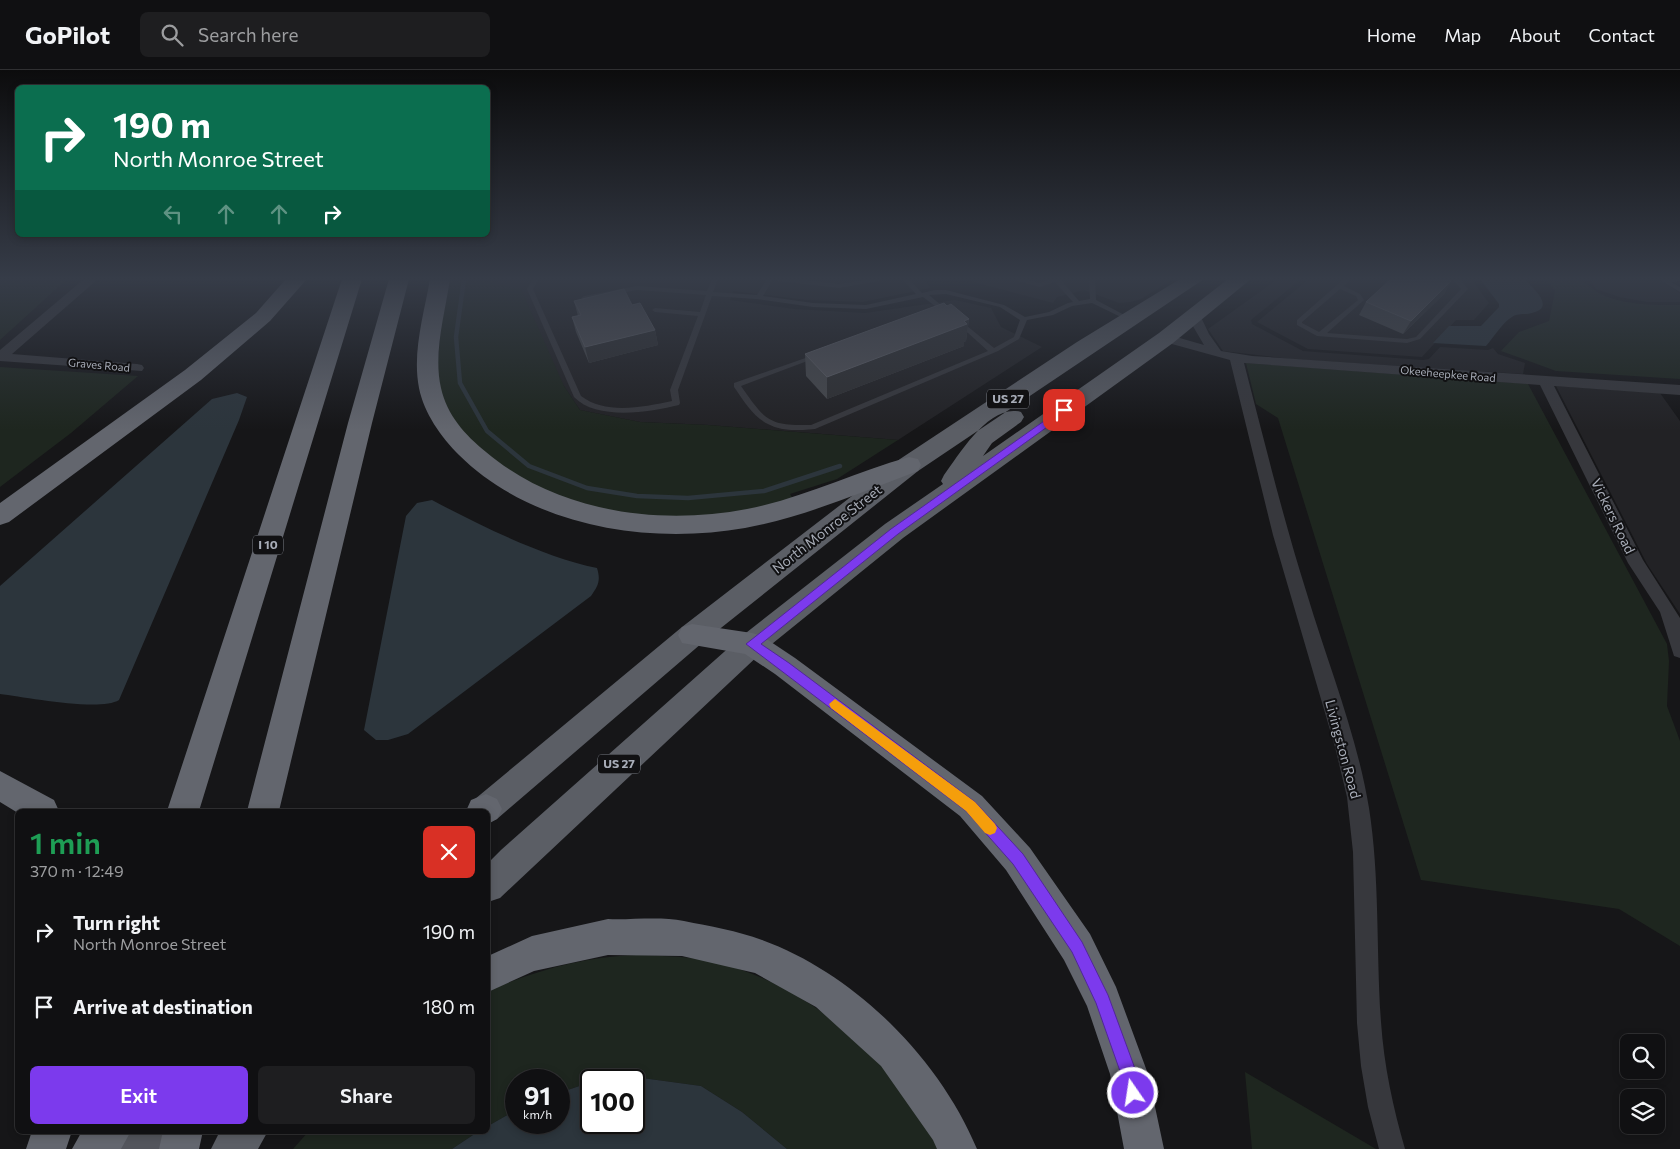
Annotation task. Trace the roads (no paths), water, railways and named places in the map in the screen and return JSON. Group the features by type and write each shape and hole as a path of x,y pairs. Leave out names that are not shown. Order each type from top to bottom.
{"highway":[{"path":"0,516 193,376 248,329"},
{"name":"I 10","path":"185,809 336,329"},
{"path":"264,809 358,432 386,329"},
{"path":"433,329 427,368 430,390 439,412 454,437 472,455 504,479 539,498 606,517 668,524 714,522 783,511 909,465"},
{"name":"North Monroe Street","path":"486,809 692,635 909,465 1113,329"},
{"path":"943,496 984,437 1124,340 1132,329"},
{"path":"1164,329 1166,338"},
{"name":"US 27","path":"490,884 752,644 943,496 1177,329"},
{"path":"692,635 752,644 785,666 970,806 1018,859 1077,947 1103,1000 1129,1074 1144,1149"},
{"path":"0,785 41,809"},
{"path":"490,973 532,954 608,937 682,938 760,957 829,994 894,1053 947,1126 957,1149"},
{"path":"46,1149 51,1134"},
{"path":"76,1149 81,1134"},
{"path":"92,1149 107,1134"},
{"path":"179,1149 182,1134"},
{"path":"231,1149 245,1134"}],"main road":[{"path":"134,1149 149,1134"}],"street":[{"path":"0,357 33,329"},
{"path":"1200,329 1217,354"},
{"name":"Okeeheepkee Road","path":"1166,338 1236,358 1460,376 1680,390"},
{"name":"Graves Road","path":"0,357 137,368"},
{"name":"Livingston Road","path":"1236,358 1283,546 1341,735 1358,808 1366,881 1368,1029 1373,1079 1382,1121 1392,1149"},
{"name":"Vickers Road","path":"1545,380 1636,563 1667,609 1674,624 1680,651"}],"lane":[{"path":"548,329 578,397 583,404 629,410 676,403 674,390 696,329"},
{"path":"967,329 993,351"},
{"path":"822,354 737,385 760,419 769,424 788,428 812,427 993,351 1017,338 1020,329"},
{"path":"1307,329 1321,334 1407,341 1418,338 1426,329"},
{"path":"1321,334 1326,329"}],"waterway":[{"path":"457,329 460,383 487,431 529,466 587,488 637,496 688,498 764,491 840,466"}]}
